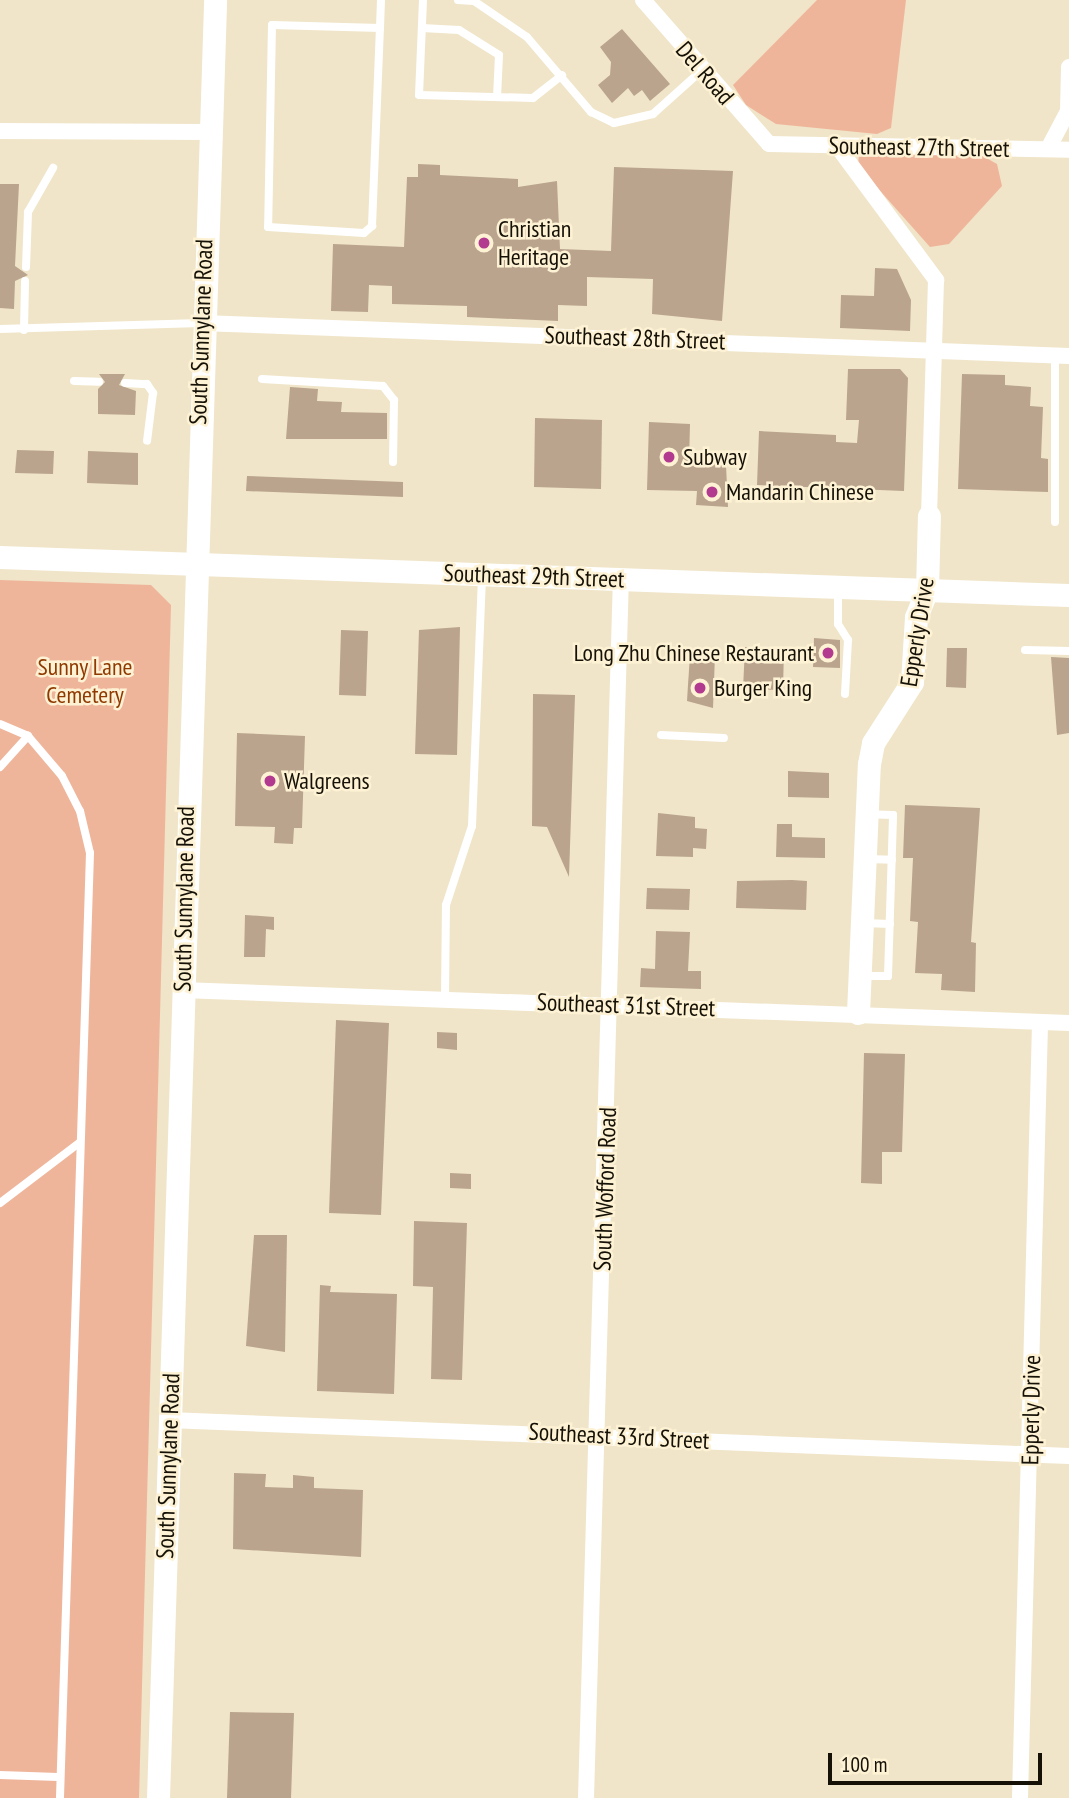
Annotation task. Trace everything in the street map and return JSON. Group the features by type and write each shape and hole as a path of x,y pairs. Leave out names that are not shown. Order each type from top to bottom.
{"main road":[{"name":"South Sunnylane Road","path":"158,1798 201,323 215,0"},
{"name":"Epperly Drive","path":"858,1013 866,814 873,743 908,696 916,617 927,590 929,516"},
{"name":"Southeast 29th Street","path":"0,557 1069,595"}],"street":[{"name":"Del Road","path":"643,0 769,144"},
{"path":"1048,149 1068,111 1069,67"},
{"path":"0,131 209,132"},
{"name":"Southeast 27th Street","path":"769,144 1069,150"},
{"name":"Epperly Drive","path":"837,146 936,280 929,516"},
{"name":"Southeast 28th Street","path":"201,323 1062,355"},
{"name":"South Wofford Road","path":"586,1798 621,579"},
{"name":"Southeast 31st Street","path":"182,990 858,1013 1069,1023"},
{"name":"Epperly Drive","path":"1020,1798 1040,1022"},
{"name":"Southeast 33rd Street","path":"169,1420 598,1435 1069,1456"}],"lane":[{"path":"380,28 272,24 268,226 364,233 372,226 380,28 381,0"},
{"path":"423,0 419,95 533,98 562,75"},
{"path":"458,0 474,1 527,37 592,112 627,124 653,114 702,70"},
{"path":"422,28 459,30 499,55 498,97"},
{"path":"26,267 28,212 53,168"},
{"path":"23,330 25,281"},
{"path":"0,329 201,323"},
{"path":"1055,522 1062,355"},
{"path":"262,379 383,386 394,400 393,462"},
{"path":"74,381 99,382"},
{"path":"125,383 146,384 153,393 147,440"},
{"path":"445,998 446,905 472,826 482,574"},
{"path":"838,587 838,624 848,640 845,694"},
{"path":"1024,650 1069,651"},
{"path":"0,724 28,736 62,776 88,839 58,1777 60,1798"},
{"path":"661,735 724,738"},
{"path":"0,767 28,736"},
{"path":"859,976 888,976 893,815 866,814"},
{"path":"864,859 891,860"},
{"path":"861,923 890,924"},
{"path":"0,1203 79,1143"},
{"path":"0,1775 58,1777"}],"green space":[{"path":"817,0 906,0 891,128 877,134 776,124 746,105 733,85"},
{"path":"859,153 981,155 997,164 1002,186 949,244 930,247 858,166"},
{"name":"Sunny Lane Cemetery","path":"0,580 151,585 171,605 139,1798 0,1798"}],"building":[{"path":"622,29 670,84 650,101 642,90 634,96 628,88 612,103 598,85 610,75 611,62 600,47"},
{"path":"418,164 440,165 440,175 518,179 518,187 557,181 560,249 611,251 614,167 733,171 722,321 652,314 653,279 587,277 587,306 558,305 558,321 467,317 467,306 392,304 392,286 369,285 368,312 331,311 333,244 404,247 407,177 418,177"},
{"path":"0,184 19,184 15,266 28,275 15,281 14,309 0,308"},
{"path":"875,268 897,269 911,300 910,331 840,328 841,295 874,296"},
{"path":"848,369 900,369 908,378 904,491 757,485 759,431 836,435 836,442 857,443 859,420 846,420"},
{"path":"99,374 125,374 119,385 136,391 135,415 98,414 98,389 105,382"},
{"path":"962,374 1005,375 1005,385 1031,387 1030,406 1043,407 1041,458 1048,459 1048,492 958,489"},
{"path":"290,387 318,389 317,401 342,402 341,412 387,413 387,439 286,439"},
{"path":"535,418 602,420 601,489 534,487"},
{"name":"Subway","path":"649,422 690,424 689,463 726,465 728,507 696,505 697,491 647,490"},
{"path":"17,450 54,451 53,474 15,473"},
{"path":"88,451 138,453 138,485 87,483"},
{"path":"247,476 403,482 403,497 246,491"},
{"path":"460,627 457,755 415,754 419,630"},
{"path":"341,630 368,631 366,696 339,695"},
{"name":"Long Zhu Chinese Restaurant","path":"814,638 840,640 840,668 813,667"},
{"path":"745,647 784,648 783,690 743,689"},
{"path":"947,648 967,648 966,688 946,687"},
{"name":"Burger King","path":"690,654 715,655 713,708 687,701"},
{"path":"1051,657 1069,658 1069,733 1057,735"},
{"path":"533,694 575,695 569,877 547,827 532,826"},
{"name":"Walgreens","path":"237,733 305,736 302,828 294,828 293,844 274,843 275,827 235,826"},
{"path":"788,771 829,773 829,798 788,797"},
{"path":"905,805 980,808 971,942 976,943 975,992 941,990 942,974 915,973 918,922 910,921 913,858 903,858"},
{"path":"658,813 695,817 695,828 707,829 706,849 693,848 693,857 656,856"},
{"path":"777,824 792,824 792,837 825,838 825,858 776,857"},
{"path":"737,881 807,881 806,910 736,908"},
{"path":"647,888 690,889 689,910 646,909"},
{"path":"245,915 274,917 274,930 266,929 265,957 244,957"},
{"path":"656,931 690,932 688,971 701,971 701,989 640,987 641,968 655,969"},
{"path":"336,1020 389,1023 381,1215 329,1213"},
{"path":"437,1032 457,1033 457,1050 437,1048"},
{"path":"864,1053 905,1054 902,1152 882,1152 882,1184 861,1183"},
{"path":"450,1173 471,1174 471,1189 450,1188"},
{"path":"414,1221 467,1223 462,1380 431,1379 433,1287 413,1286"},
{"path":"254,1235 287,1235 285,1352 246,1346"},
{"path":"320,1285 331,1286 330,1292 397,1294 394,1394 317,1391"},
{"path":"234,1473 266,1474 265,1487 293,1488 293,1475 314,1477 314,1488 363,1490 361,1557 233,1549"},
{"path":"230,1712 294,1713 291,1798 227,1798"}],"place":[{"name":"Christian Heritage","path":"484,243"},
{"name":"Subway","path":"669,457"},
{"name":"Mandarin Chinese","path":"712,492"},
{"name":"Long Zhu Chinese Restaurant","path":"828,653"},
{"name":"Burger King","path":"700,688"},
{"name":"Walgreens","path":"270,781"}]}
